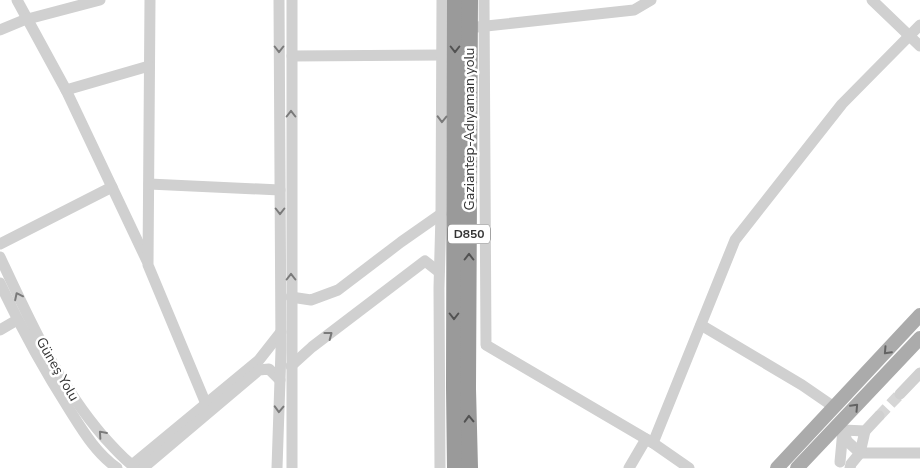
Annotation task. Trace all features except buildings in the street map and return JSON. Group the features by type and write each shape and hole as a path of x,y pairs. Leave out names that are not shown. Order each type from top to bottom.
{"highway":[{"name":"Gaziantep-Adıyaman yolu","path":"455,0 455,468"},
{"name":"Gaziantep-Adıyaman yolu","path":"470,0 477,27 468,389 470,468"}],"main road":[{"path":"778,468 920,315"},
{"path":"797,468 841,428 920,338"}],"street":[{"path":"18,0 66,90 112,187 148,265 206,404"},
{"path":"0,30 28,19 100,0"},
{"path":"148,265 150,0"},
{"path":"277,468 281,332 279,0"},
{"path":"292,0 292,468"},
{"path":"440,468 439,272 443,55 442,0"},
{"path":"484,0 477,27 486,345 649,441 689,468"},
{"path":"477,27 634,10 651,0"},
{"path":"872,0 920,46"},
{"path":"628,468 649,441 701,325 736,240 842,104 920,25"},
{"path":"292,56 443,55"},
{"path":"66,90 149,66"},
{"path":"149,184 280,190"},
{"path":"0,244 112,187"},
{"path":"291,297 311,300 338,290 441,214"},
{"name":"Güneş Yolu","path":"0,257 63,382 89,420 118,453 137,467"},
{"path":"291,366 312,347 425,261 439,272"},
{"name":"Güneş Yolu","path":"0,283 51,382 90,443 106,460 117,468"},
{"path":"0,330 18,320"},
{"path":"701,325 802,385 834,407"},
{"path":"137,467 206,404 259,360 281,332"},
{"path":"137,467 259,370 269,370 280,380"},
{"path":"900,394 920,373"},
{"path":"845,465 860,453 865,431 879,416"},
{"path":"841,428 865,431"},
{"path":"841,428 847,441 860,453 920,453"},
{"path":"841,428 845,465"}],"tunnel":[{"path":"879,416 900,394"}]}
